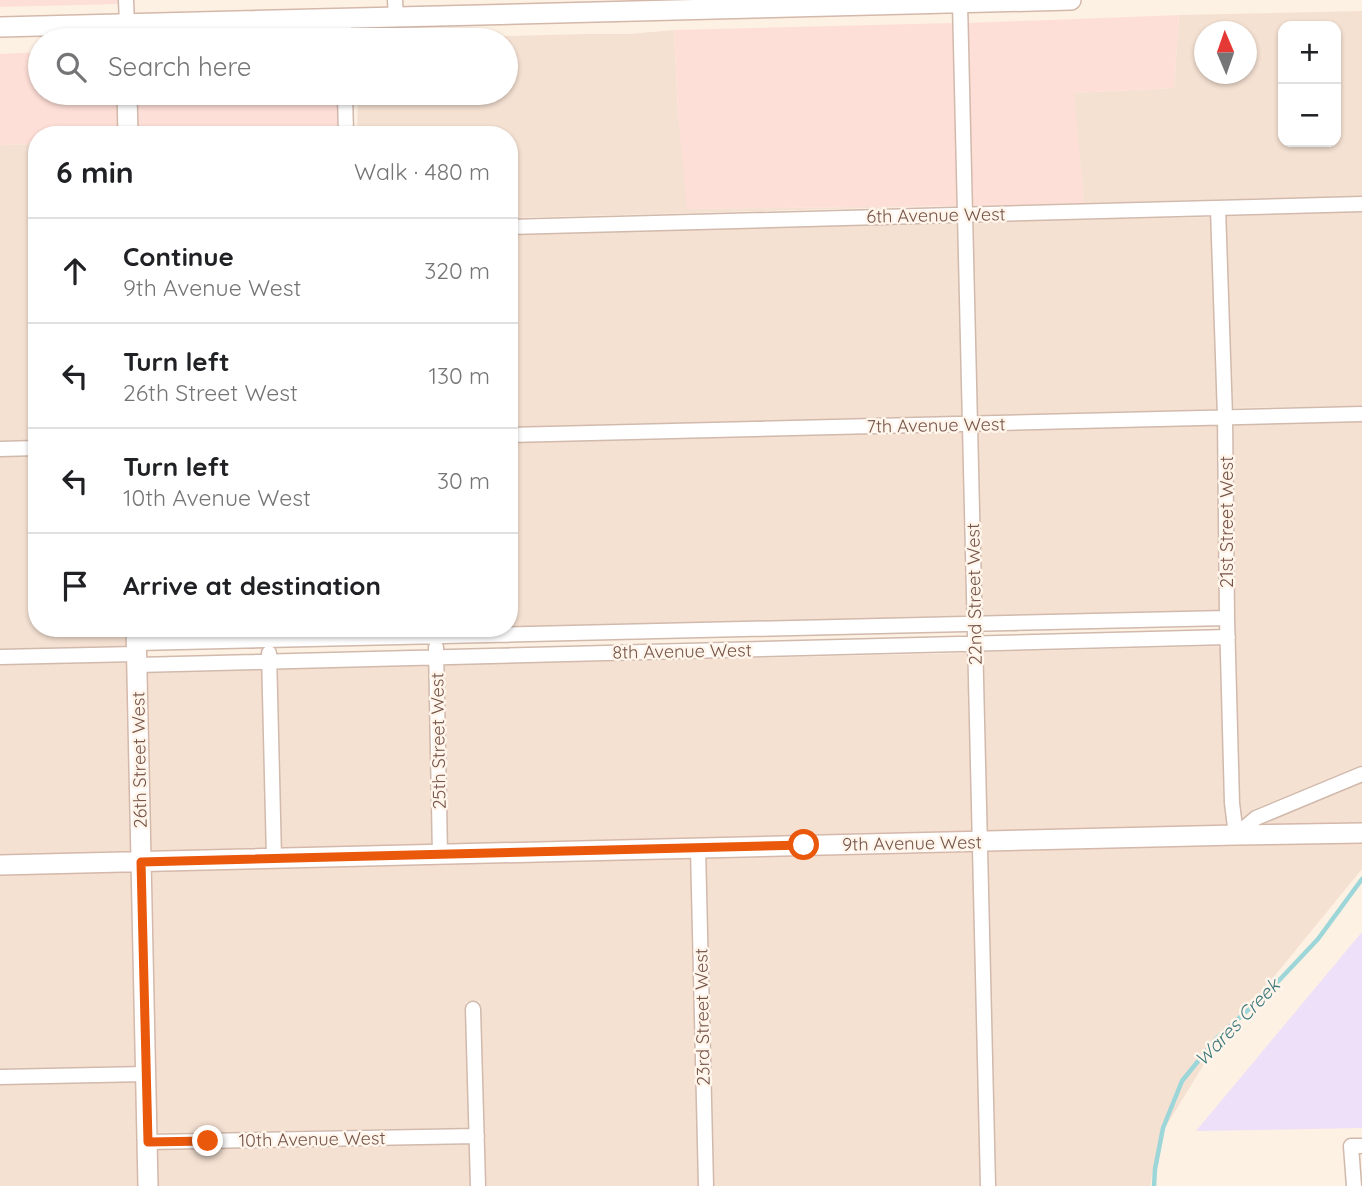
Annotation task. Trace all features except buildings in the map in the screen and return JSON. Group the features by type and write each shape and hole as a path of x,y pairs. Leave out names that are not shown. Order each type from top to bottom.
{"street":[{"path":"126,0 127,28"},
{"path":"189,28 344,18 396,8 1071,0"},
{"name":"22nd Street West","path":"960,3 988,1186"},
{"path":"344,18 344,28"},
{"path":"0,27 28,28"},
{"path":"127,105 128,126"},
{"path":"345,105 346,126"},
{"name":"6th Avenue West","path":"518,227 1362,204"},
{"name":"21st Street West","path":"1218,208 1232,803 1236,835"},
{"name":"7th Avenue West","path":"518,435 1362,414"},
{"path":"0,449 28,448"},
{"name":"8th Avenue West","path":"518,632 1227,618"},
{"name":"8th Avenue West","path":"0,657 352,637"},
{"name":"25th Street West","path":"436,637 440,855"},
{"name":"8th Avenue West","path":"137,648 269,661 1228,637"},
{"path":"268,641 274,858"},
{"name":"26th Street West","path":"137,648 148,1186"},
{"path":"1236,835 1256,818 1362,774"},
{"name":"9th Avenue West","path":"0,865 1359,833"},
{"name":"23rd Street West","path":"698,848 706,1186"},
{"path":"473,1009 478,1186"},
{"path":"0,1077 146,1074"},
{"name":"10th Avenue West","path":"148,1142 477,1136"},
{"path":"1354,1186 1356,1146"}],"shaded area":[{"path":"0,0 119,0 119,4 0,7"},
{"path":"1362,11 1362,196 1084,203 1073,93 1174,88 1179,15"},
{"path":"1179,15 1174,88 1074,93 1084,203 972,206 967,23"},
{"path":"953,23 957,206 687,209 674,30"},
{"path":"674,30 678,112 688,209 943,206 518,218 518,126 357,126 358,105 518,105 518,36 629,34"},
{"path":"28,53 28,105 120,105 121,126 28,126 28,144 0,145 0,54"},
{"path":"135,105 338,105 338,126 135,126"},
{"path":"28,144 28,440 0,441 0,145"},
{"path":"1362,212 1362,406 1232,408 1226,216"},
{"path":"1211,217 1218,409 977,416 972,222"},
{"path":"958,222 962,416 518,427 518,235"},
{"path":"1362,422 1362,765 1253,810 1241,820 1234,618 1233,424"},
{"path":"1218,425 1220,610 982,616 977,432"},
{"path":"963,432 968,616 518,627 518,443"},
{"path":"28,456 28,637 130,637 130,646 0,649 0,457"},
{"path":"1221,646 1225,804 1228,827 986,833 982,652"},
{"path":"967,653 972,833 447,846 443,665"},
{"path":"130,662 134,854 0,857 0,665"},
{"path":"429,665 433,847 281,850 276,669"},
{"path":"262,670 267,850 148,853 145,673"},
{"path":"1362,782 1362,825 1259,825"},
{"path":"1362,841 1362,869 1209,1056 1160,1136 1150,1186 995,1186 987,849 1233,843 1235,846 1239,843"},
{"path":"972,849 981,1186 713,1186 705,856"},
{"path":"691,856 699,1186 485,1186 480,1001 466,1002 469,1128 155,1133 148,870"},
{"path":"134,870 139,1066 0,1069 0,873"},
{"path":"1362,932 1362,1128 1196,1131"},
{"path":"139,1082 141,1186 0,1186 0,1085"},
{"path":"470,1144 471,1186 156,1186 155,1150"}],"waterway":[{"name":"Wares Creek","path":"1154,1186 1163,1128 1182,1081 1216,1039 1269,991 1318,939 1362,879"}],"route":[{"path":"208,1141 148,1142 141,862 804,845"}]}
